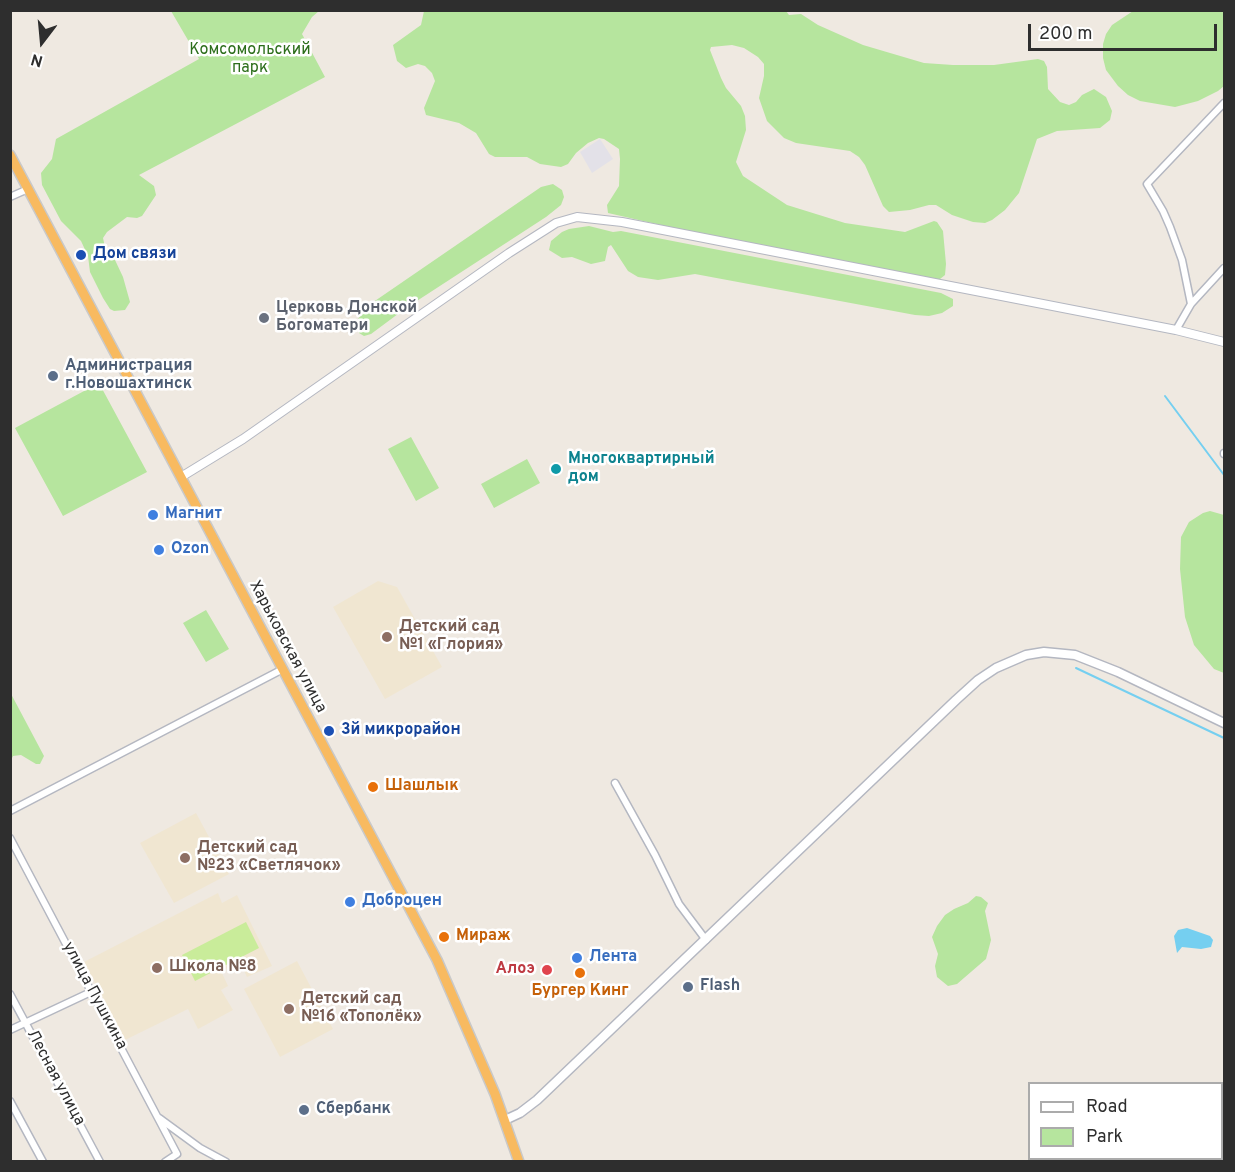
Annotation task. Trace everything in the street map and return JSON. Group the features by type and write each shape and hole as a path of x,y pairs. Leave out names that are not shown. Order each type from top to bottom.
{"highway":[{"name":"Харьковская улица","path":"10,155 15,175 28,189 441,968 505,1120 519,1161"}],"main road":[{"path":"505,1120 520,1113 537,1100 956,700 978,680 1011,660 1044,652 1075,655 1118,672 1224,723"}],"street":[{"path":"1191,304 1182,260 1174,238 1163,211 1147,184 1224,103"},
{"path":"10,197 28,189"},
{"path":"181,477 243,439 517,248 556,223 577,216 622,222 1176,330 1224,342"},
{"path":"1176,330 1191,304 1224,268"},
{"path":"10,811 283,669"},
{"path":"615,783 679,904 706,940"},
{"name":"улица Пушкина","path":"10,838 93,991 177,1154 165,1161"},
{"path":"10,1030 93,991"},
{"name":"Лесная улица","path":"10,994 100,1161"},
{"path":"10,1101 43,1161"},
{"path":"159,1118 200,1148 226,1161"}],"shaded area":[{"path":"600,139 613,159 592,173 580,152"},
{"name":"Детский сад №1 «Глория»","path":"378,581 397,587 442,667 385,699 333,607"},
{"name":"Детский сад №23 «Светлячок»","path":"196,813 229,874 174,903 140,843"},
{"name":"Школа №8","path":"218,893 222,903 237,895 272,966 247,977 240,962 221,971 228,986 221,990 233,1010 198,1029 188,1009 125,1040 84,962"},
{"name":"Детский сад №16 «Тополёк»","path":"297,961 333,1029 280,1057 244,989"}],"green space":[{"name":"Комсомольский парк","path":"171,11 319,11 312,17 302,34 325,77 139,175 154,186 156,195 142,216 127,217 107,232 103,238 105,247 115,260 123,277 130,302 125,310 114,311 103,298 90,272 88,256 81,241 61,221 42,185 41,173 52,159 56,139 199,59"},
{"path":"424,11 786,11 789,15 801,14 818,25 863,45 924,63 994,65 1038,59 1044,61 1047,67 1048,89 1060,102 1069,105 1094,89 1106,97 1112,111 1110,120 1100,128 1057,131 1037,139 1019,193 1005,210 992,220 985,223 973,222 952,215 936,205 889,212 883,206 865,165 859,157 850,151 796,143 784,138 767,121 759,98 764,64 758,57 744,48 732,45 711,47 710,50 721,78 741,106 745,116 746,130 736,162 743,176 787,205 845,223 905,232 934,221 937,222 943,231 946,264 945,275 940,279 934,279 700,234 608,213 607,205 619,186 620,159 619,149 604,139 599,138 588,143 568,164 561,167 540,164 527,157 495,157 489,154 476,133 459,123 426,115 424,108 435,81 432,73 425,66 418,64 406,68 397,61 393,45 421,25"},
{"path":"1133,11 1224,11 1224,86 1198,101 1175,107 1140,101 1128,95 1106,70 1103,44 1112,25"},
{"path":"553,184 562,190 564,197 561,205 546,217 406,308 371,334 364,336 359,333 358,319 369,305 541,187"},
{"path":"589,226 941,293 953,299 953,306 942,313 929,316 915,315 695,274 658,280 638,277 628,271 611,245 608,247 605,261 591,264 572,257 562,258 549,250 551,241 562,232"},
{"path":"99,383 147,472 63,516 15,428"},
{"path":"411,437 439,488 416,501 388,449"},
{"path":"527,459 540,483 494,508 481,484"},
{"path":"1210,511 1224,515 1224,673 1214,669 1194,645 1185,617 1180,569 1181,537 1189,522"},
{"path":"206,610 229,649 206,662 183,623"},
{"path":"10,692 44,756 40,764 21,755 13,756 11,760"},
{"path":"976,896 988,903 985,911 991,940 986,959 957,984 948,986 937,977 935,966 938,954 932,937 945,915"},
{"path":"246,922 259,948 195,981 182,955"}],"water":[{"path":"1187,928 1210,936 1213,940 1211,947 1201,949 1182,947 1177,953 1174,936 1178,930"}],"waterway":[{"path":"1165,396 1224,475"},
{"path":"1076,668 1224,738"}],"place":[{"name":"Дом связи","path":"81,255"},
{"name":"Церковь Донской Богоматери","path":"264,318"},
{"name":"Администрация г.Новошахтинск","path":"53,376"},
{"name":"Многоквартирный дом","path":"556,469"},
{"name":"Магнит","path":"153,515"},
{"name":"Ozon","path":"159,550"},
{"name":"Детский сад №1 «Глория»","path":"387,637"},
{"name":"3й микрорайон","path":"329,731"},
{"name":"Шашлык","path":"373,787"},
{"name":"Детский сад №23 «Светлячок»","path":"185,858"},
{"name":"Доброцен","path":"350,902"},
{"name":"Мираж","path":"444,937"},
{"name":"Лента","path":"577,958"},
{"name":"Школа №8","path":"157,968"},
{"name":"Алоэ","path":"547,970"},
{"name":"Бургер Кинг","path":"580,973"},
{"name":"Flash","path":"688,987"},
{"name":"Детский сад №16 «Тополёк»","path":"289,1009"},
{"name":"Сбербанк","path":"304,1110"}]}
